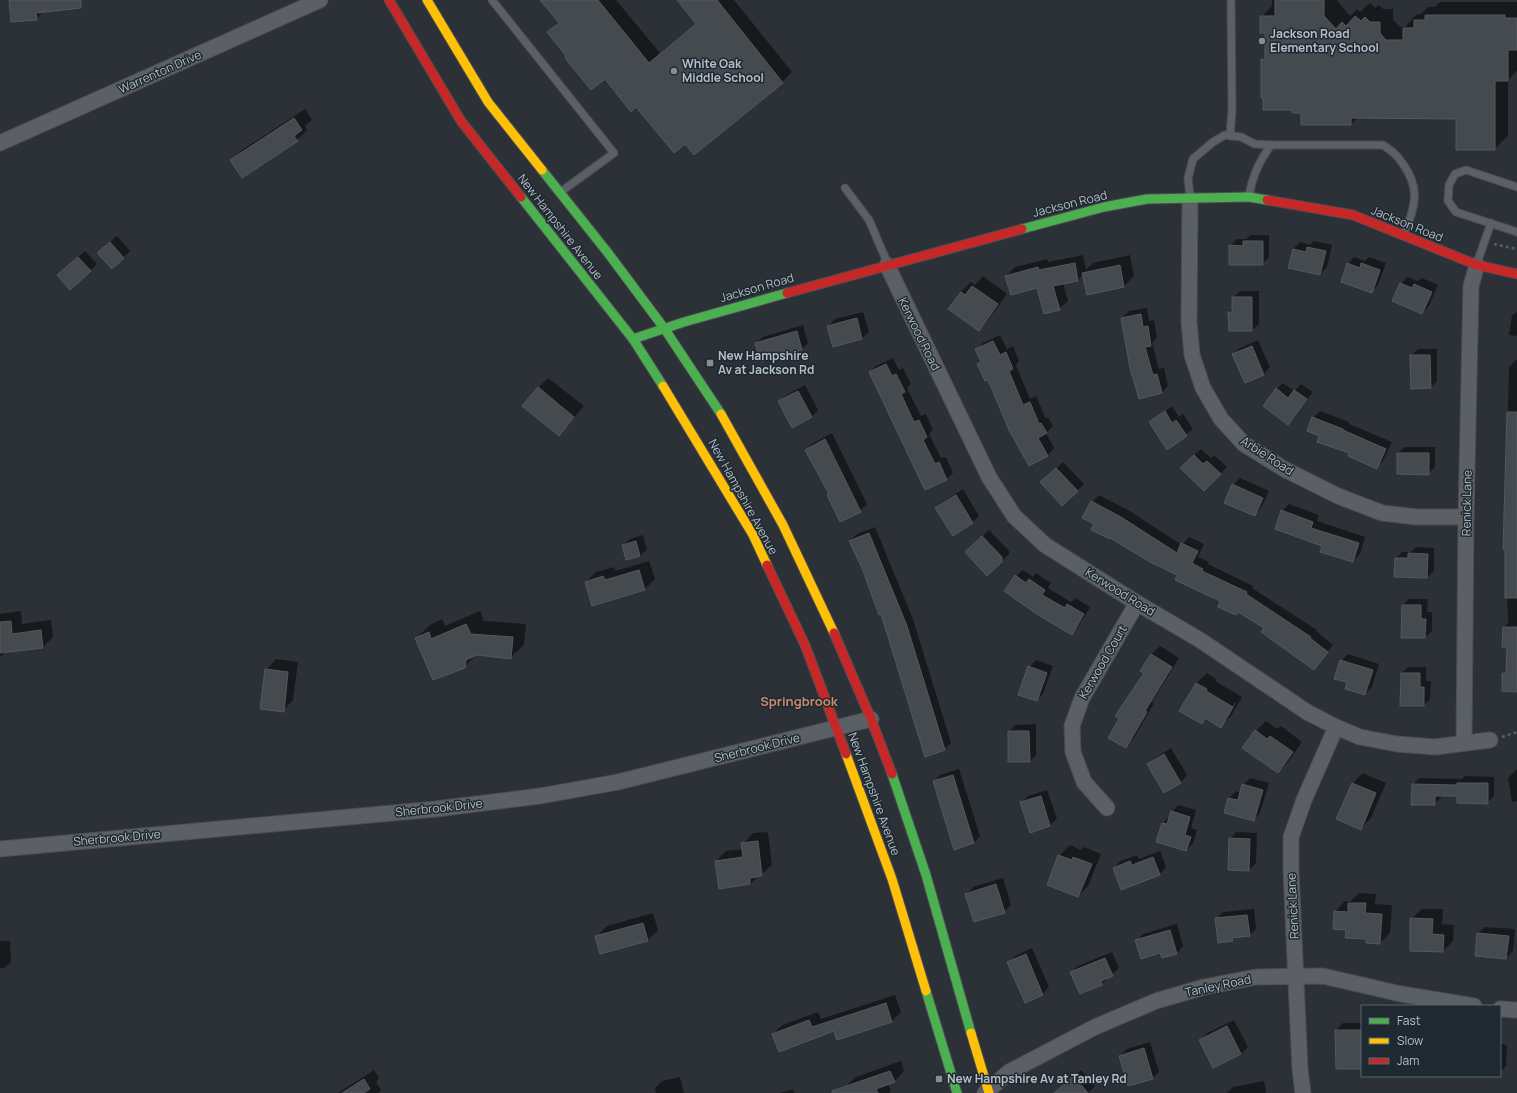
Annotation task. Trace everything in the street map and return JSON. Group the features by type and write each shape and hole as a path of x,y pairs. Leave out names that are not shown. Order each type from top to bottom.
{"main road":[{"name":"New Hampshire Avenue","path":"390,0 460,121 633,339 693,434 753,535 806,645 837,728 892,879 957,1093"},
{"name":"New Hampshire Avenue","path":"427,0 488,102 560,192 664,328 730,429 783,525 831,627 871,719 898,790 926,874 953,975 988,1092"},
{"name":"Jackson Road","path":"633,339 664,328 888,264 1104,207 1147,199 1249,197 1353,215 1477,265 1517,274"}],"street":[{"name":"Warrenton Drive","path":"0,143 320,0"},
{"name":"Arbie Road","path":"1190,199 1189,322 1192,356 1203,388 1221,419 1244,444 1284,469 1338,496 1382,513 1416,517 1466,517"},
{"name":"Kerwood Road","path":"888,264 989,477 1014,516 1045,545 1137,604 1200,640 1307,712 1336,727 1360,737 1397,744 1435,747 1490,740"},
{"name":"Renick Lane","path":"1464,743 1466,517 1471,286 1477,265"},
{"name":"Kerwood Court","path":"1107,808 1084,782 1072,752 1072,726 1082,698 1137,604"},
{"name":"Sherbrook Drive","path":"0,849 436,809 540,796 618,782 871,719"},
{"name":"Renick Lane","path":"1303,1093 1290,871 1291,837 1304,800 1336,727"},
{"name":"Tanley Road","path":"988,1092 1009,1072 1095,1027 1156,1001 1204,986 1256,977 1323,976 1401,994 1468,1005"},
{"path":"1501,1008 1517,1010"}],"lane":[{"path":"492,0 614,152 560,192"},
{"path":"1230,136 1232,110 1231,0"},
{"path":"1190,199 1188,178 1193,159 1213,142 1225,135 1241,137 1255,144 1383,145 1394,151 1412,176 1415,191 1414,206 1404,235"},
{"path":"1249,197 1252,181 1261,158 1271,145"},
{"path":"1517,186 1466,170 1455,174 1449,185 1448,201 1456,212 1517,232"},
{"path":"846,188 869,220 888,264"},
{"path":"1477,265 1483,243 1492,223"}],"path":[{"path":"1483,243 1517,249"}],"building":[{"path":"9,0 81,0 81,8 36,13 37,20 11,22"},
{"name":"White Oak Middle School","path":"540,0 598,0 649,63 696,24 677,0 717,0 783,83 694,155 685,144 674,153 636,107 631,112 605,79 591,90 565,58 566,56 547,32 559,23"},
{"path":"1275,0 1324,0 1324,16 1336,29 1342,22 1346,26 1355,16 1361,21 1365,17 1370,22 1380,22 1380,33 1386,40 1403,40 1403,28 1414,28 1414,20 1425,20 1425,15 1505,15 1505,18 1517,18 1517,50 1508,50 1508,81 1495,81 1495,150 1456,150 1456,119 1351,118 1351,125 1301,125 1301,113 1292,113 1292,110 1263,110 1263,98 1261,98 1261,59 1265,59 1265,33 1260,33 1260,16 1275,16"},
{"path":"294,118 302,130 294,136 298,141 242,178 230,160"},
{"path":"1243,241 1263,241 1263,265 1229,265 1229,245 1243,246"},
{"path":"110,242 124,258 112,269 97,253"},
{"path":"1307,247 1326,251 1320,275 1288,268 1293,249 1306,252"},
{"path":"78,257 91,271 70,290 57,275"},
{"path":"1075,263 1078,281 1053,286 1060,310 1044,314 1037,288 1011,295 1005,276 1038,267 1039,270"},
{"path":"1347,263 1360,268 1361,263 1380,270 1372,293 1341,282"},
{"path":"1120,265 1124,287 1087,295 1082,273"},
{"path":"1400,283 1412,288 1414,284 1432,292 1422,314 1392,301"},
{"path":"972,286 998,304 979,331 948,309 961,292 965,295"},
{"path":"1232,297 1252,297 1252,331 1229,331 1228,312 1232,312"},
{"path":"1141,314 1143,327 1148,326 1151,346 1145,347 1153,375 1157,374 1162,393 1139,399 1130,368 1121,318"},
{"path":"857,318 862,339 833,347 827,326"},
{"path":"797,331 802,350 761,362 755,343"},
{"path":"993,341 1000,355 1006,352 1013,369 1009,371 1023,405 1030,402 1039,424 1041,423 1047,433 1038,438 1048,456 1029,466 1009,430 988,380 985,381 977,364 981,362 975,349"},
{"path":"1252,346 1264,375 1245,383 1232,354"},
{"path":"1410,355 1430,355 1431,388 1411,389"},
{"path":"886,364 892,376 896,374 905,392 901,394 914,422 919,420 927,437 923,440 935,464 939,462 947,480 925,490 869,372"},
{"path":"538,387 574,417 559,436 522,406"},
{"path":"1276,388 1288,398 1294,390 1307,399 1288,425 1263,406"},
{"path":"798,391 812,417 792,428 778,401"},
{"path":"1165,411 1172,423 1176,420 1187,436 1167,450 1149,422"},
{"path":"1507,412 1517,412 1517,598 1505,598 1505,549 1503,549"},
{"path":"1312,417 1343,429 1386,449 1377,469 1348,456 1349,453 1317,442 1319,436 1307,431"},
{"path":"825,439 861,512 840,522 827,495 829,494 805,450"},
{"path":"1397,453 1429,453 1429,475 1397,474"},
{"path":"1194,455 1203,464 1207,461 1221,474 1204,491 1180,468"},
{"path":"1056,468 1078,491 1062,506 1040,482"},
{"path":"1232,484 1263,498 1255,516 1224,503"},
{"path":"956,495 973,523 953,536 935,508"},
{"path":"1091,501 1121,517 1177,553 1181,543 1198,551 1192,563 1203,569 1202,571 1247,592 1246,594 1311,637 1310,638 1328,652 1314,670 1261,632 1264,628 1238,612 1236,615 1218,607 1220,601 1175,580 1177,575 1150,562 1110,538 1091,530 1094,524 1082,518"},
{"path":"1281,510 1313,522 1311,528 1359,543 1353,562 1320,552 1322,546 1275,529"},
{"path":"869,533 907,626 945,750 925,757 881,614 879,615 862,568 849,541"},
{"path":"982,536 1002,557 1002,562 987,576 965,552"},
{"path":"636,541 640,556 626,560 622,545"},
{"path":"1408,553 1428,554 1427,578 1394,577 1395,558 1408,558"},
{"path":"639,570 645,590 592,606 585,582 603,576 605,580"},
{"path":"1015,575 1026,583 1029,579 1045,590 1042,595 1065,608 1067,604 1084,614 1072,635 1038,615 1004,591"},
{"path":"1402,605 1421,605 1421,619 1426,619 1425,638 1401,638"},
{"path":"11,621 12,634 41,630 43,648 0,653 0,622"},
{"path":"466,624 471,634 513,637 511,659 477,655 466,660 465,668 433,680 415,638 429,632 431,639"},
{"path":"1503,627 1517,627 1517,692 1502,691 1502,673 1506,673 1507,647 1502,647"},
{"path":"1151,654 1172,667 1145,711 1147,712 1126,748 1108,738 1119,719 1115,716 1144,673 1140,671"},
{"path":"1340,660 1373,670 1365,695 1345,689 1347,682 1334,679"},
{"path":"1028,666 1047,673 1037,701 1018,695"},
{"path":"265,669 288,672 284,712 260,709"},
{"path":"1401,673 1420,673 1420,687 1424,687 1424,706 1400,706"},
{"path":"1196,683 1207,689 1206,691 1233,707 1221,728 1205,718 1202,724 1179,711"},
{"path":"1255,730 1267,739 1270,736 1293,752 1278,773 1242,748"},
{"path":"1008,731 1029,731 1030,762 1008,762"},
{"path":"1164,754 1181,783 1164,793 1147,764"},
{"path":"953,775 974,843 954,850 933,781"},
{"path":"1352,783 1376,793 1361,830 1336,819"},
{"path":"1457,783 1488,783 1488,804 1457,803 1457,796 1435,796 1435,805 1411,805 1412,784 1457,785"},
{"path":"1242,784 1263,790 1254,821 1224,813 1228,798 1238,800"},
{"path":"1041,796 1050,826 1030,833 1020,802"},
{"path":"1171,811 1190,817 1185,835 1191,837 1186,851 1156,842 1162,823 1167,824"},
{"path":"1229,838 1250,839 1249,871 1228,870"},
{"path":"758,841 762,876 750,878 750,884 719,889 715,861 743,857 741,843"},
{"path":"1058,855 1072,860 1073,857 1092,864 1078,897 1047,885"},
{"path":"1153,857 1160,875 1121,890 1113,868 1130,861 1132,865"},
{"path":"996,884 1005,913 974,922 965,894"},
{"path":"1348,903 1366,903 1365,913 1382,914 1380,944 1366,943 1366,939 1345,938 1346,930 1333,929 1334,911 1348,912"},
{"path":"1247,915 1250,936 1232,938 1233,941 1218,943 1215,918"},
{"path":"1410,918 1433,919 1432,934 1444,935 1443,952 1410,951"},
{"path":"643,923 648,941 600,954 595,936"},
{"path":"1170,930 1177,954 1162,958 1160,953 1141,959 1135,940"},
{"path":"1477,933 1509,936 1506,959 1475,956"},
{"path":"1026,954 1043,995 1025,1003 1007,962"},
{"path":"1105,958 1113,976 1101,981 1102,985 1080,994 1070,972"},
{"path":"886,1003 892,1022 837,1040 834,1031 779,1052 772,1034 809,1020 812,1027"},
{"path":"1227,1026 1241,1054 1213,1068 1199,1040"},
{"path":"1335,1030 1361,1030 1361,1069 1336,1069"},
{"path":"1144,1048 1153,1079 1128,1086 1119,1056"},
{"path":"890,1071 895,1082 876,1089 878,1093 832,1093 832,1091"},
{"path":"1074,1076 1088,1093 1054,1093"},
{"path":"364,1079 370,1089 364,1093 342,1093"}],"traffic: fast":[{"path":"542,170 608,253 664,328 721,414"},
{"path":"521,197 633,339 663,386"},
{"path":"1022,229 1104,207 1147,199 1249,197 1267,200"},
{"path":"633,339 684,322 787,293"},
{"path":"892,774 926,875 971,1033"},
{"path":"926,991 957,1093"}],"traffic: slow":[{"path":"427,0 488,102 542,170"},
{"path":"663,386 753,535 767,565"},
{"path":"721,414 783,525 834,633"},
{"path":"846,754 892,879 926,991"},
{"path":"971,1033 989,1093"}],"traffic: jam":[{"path":"389,0 461,121 521,197"},
{"path":"1267,200 1353,215 1477,265 1517,274"},
{"path":"787,293 1022,229"},
{"path":"767,565 805,645 846,754"},
{"path":"834,633 871,719 892,774"}],"place":[{"name":"Jackson Road Elementary School","path":"1262,41"},
{"name":"White Oak Middle School","path":"674,71"},
{"name":"New Hampshire Av at Jackson Rd","path":"710,363"},
{"name":"New Hampshire Av at Tanley Rd","path":"939,1079"}],"district":[{"name":"Springbrook","path":"799,701"}]}
